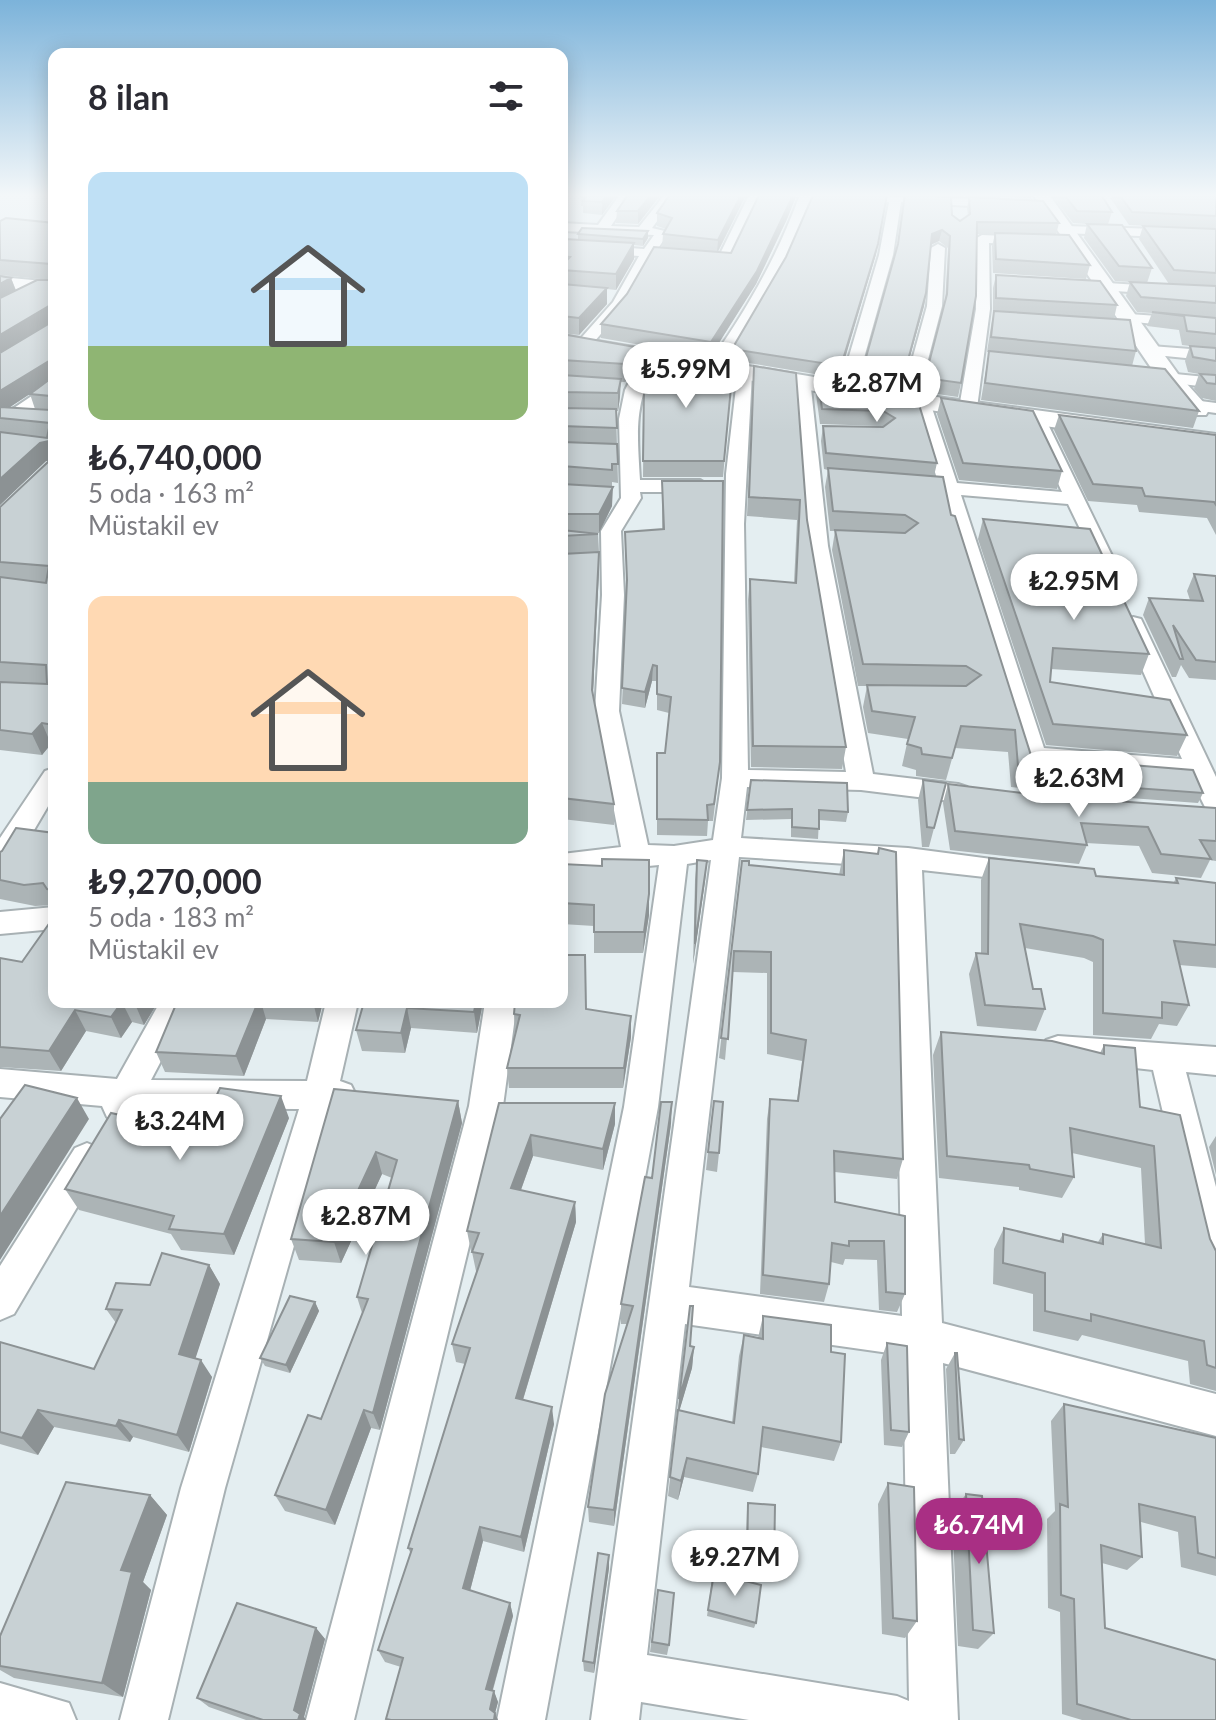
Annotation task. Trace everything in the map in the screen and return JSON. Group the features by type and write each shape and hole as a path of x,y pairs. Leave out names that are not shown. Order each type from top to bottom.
{"main road":[{"path":"1094,273 1107,287 1128,325 1216,436"},
{"path":"0,283 48,288"},
{"path":"572,344 916,401 1216,442"}],"street":[{"path":"572,344 634,273"},
{"path":"714,368 752,315 769,273"},
{"path":"847,390 881,273"},
{"path":"938,273 916,401 949,488 1049,804"},
{"path":"968,408 983,360 989,319 989,273"},
{"path":"1060,284 1107,287 1159,284 1216,294"},
{"path":"22,300 48,288"},
{"path":"1128,325 1216,325"},
{"path":"1151,351 1216,356"},
{"path":"636,855 607,711 611,531 632,492 621,454 621,418 626,389 650,357"},
{"path":"744,373 738,425 733,631 735,778 618,1697 897,1720"},
{"path":"1125,374 1216,383"},
{"path":"804,383 818,478 817,540 861,781"},
{"path":"6,418 48,390"},
{"path":"1193,405 1216,408"},
{"path":"6,418 40,420"},
{"path":"1037,418 1216,805"},
{"path":"604,496 738,486"},
{"path":"918,486 1075,499"},
{"path":"817,540 845,541"},
{"path":"587,542 612,552"},
{"path":"587,563 612,552"},
{"path":"846,696 874,696"},
{"path":"1034,755 1200,769"},
{"path":"735,778 861,781 986,797"},
{"path":"0,864 28,812 48,785"},
{"path":"1018,800 1079,806"},
{"path":"0,810 28,812"},
{"path":"1186,814 1216,816"},
{"path":"568,863 636,855 674,856 727,847 908,858 1047,874"},
{"path":"521,1720 625,1107 674,856"},
{"path":"908,858 929,1040 923,1338 934,1720"},
{"path":"0,923 48,919"},
{"path":"0,1301 127,1094 173,1008"},
{"path":"144,1720 203,1488 321,1093 341,1008"},
{"path":"330,1720 486,1105 500,1008"},
{"path":"1024,1047 1216,1061"},
{"path":"1166,1057 1216,1259"},
{"path":"0,1083 127,1094 321,1093 366,1097"},
{"path":"625,1107 695,1106"},
{"path":"669,1303 923,1338 1216,1415"},
{"path":"1,1709 52,1720"}],"building":[{"path":"639,273 756,273 711,342 601,324 627,294"},
{"path":"776,273 869,273 841,366 732,349"},
{"path":"890,273 928,273 926,293 904,375 863,368"},
{"path":"948,273 976,273 976,296 961,383 925,378 947,294"},
{"path":"996,275 1100,281 1117,305 996,298"},
{"path":"0,276 11,278 0,284"},
{"path":"37,280 48,280 48,307 0,335 0,298"},
{"path":"1130,282 1216,286 1216,303 1141,297"},
{"path":"568,285 607,288 579,318 568,317"},
{"path":"994,311 1130,320 1136,351 991,337"},
{"path":"1152,312 1216,318 1216,334 1187,331 1184,316"},
{"path":"48,324 48,362 0,391 0,353"},
{"path":"568,335 635,347 625,364 568,360"},
{"path":"1190,346 1216,348 1216,361 1193,357"},
{"path":"989,351 1165,369 1199,411 985,383"},
{"path":"657,353 733,366 724,461 643,461 644,389"},
{"path":"754,366 796,373 807,520 846,747 753,746 750,579 796,583 800,500 749,497"},
{"path":"1200,374 1216,375 1216,384 1207,383"},
{"path":"568,375 621,379 618,393 568,392"},
{"path":"48,380 48,396 30,394"},
{"path":"818,380 916,395 937,463 826,453 823,426 883,427 895,418 883,411 822,409"},
{"path":"941,398 1033,411 1062,471 963,463"},
{"path":"0,407 48,410 48,423 0,418"},
{"path":"568,408 616,409 617,428 568,426"},
{"path":"1059,415 1216,435 1216,505 1214,502 1145,496 1142,488 1093,484"},
{"path":"0,432 47,438 48,433 48,441 40,443 0,479"},
{"path":"568,442 617,444 618,464 612,464 612,470 568,466"},
{"path":"48,462 48,566 0,562 0,507"},
{"path":"828,468 943,477 951,515 955,516 1035,768 1018,766 1015,730 961,726 952,758 922,754 921,748 907,744 915,717 872,711 867,685 966,686 981,675 966,666 863,664 835,530 905,533 918,523 905,515 833,511"},
{"path":"662,481 723,481 720,762 714,804 707,805 708,820 657,819 657,753 665,753 671,697 657,694 657,666 653,665 645,692 622,688 627,580 625,532 664,529"},
{"path":"568,484 613,487 599,514 568,514"},
{"path":"983,519 1090,529 1149,654 1053,648 1050,682 1170,700 1187,735 1053,724"},
{"path":"568,531 598,534 568,536"},
{"path":"599,552 592,690 614,804 568,799 568,554"},
{"path":"48,572 48,724 42,723 32,734 0,730 0,682 47,684 46,665 0,662 0,577 46,583"},
{"path":"1194,574 1216,576 1216,662 1196,660 1173,625 1183,659 1180,659 1149,598 1203,601"},
{"path":"1057,759 1193,770 1203,793 1066,783"},
{"path":"751,780 847,783 848,812 819,810 819,829 792,827 792,809 747,810"},
{"path":"923,780 946,783 934,828 927,827"},
{"path":"948,784 1056,797 1216,808 1216,841 1200,840 1211,859 1161,854 1148,827 1081,823 1087,845 955,831"},
{"path":"16,828 48,832 48,889 43,883 24,885 0,880 2,851"},
{"path":"879,848 896,852 903,1159 834,1151 835,1202 905,1216 905,1294 886,1292 884,1241 849,1241 849,1246 832,1243 829,1284 763,1275 770,1099 798,1101 806,1040 771,1033 771,952 734,951 728,1039 721,1038 742,861 749,861 749,865 844,875 844,850 878,854"},
{"path":"989,858 1094,869 1096,876 1178,883 1176,878 1216,883 1216,945 1174,941 1189,1005 1162,1002 1162,1018 1103,1013 1103,940 1020,924 1033,989 1041,989 1045,1009 985,1005 976,953 988,954"},
{"path":"602,859 649,860 644,932 594,932 594,905 568,903 568,864 602,866"},
{"path":"697,860 707,861 695,944 695,935"},
{"path":"48,925 48,1008 118,1008 111,1017 75,1010 49,1051 0,1047 0,958 22,962"},
{"path":"568,955 585,955 586,1009 631,1016 624,1068 507,1068 520,1015 514,1014 514,1008 568,1008"},
{"path":"174,1008 256,1008 236,1056 156,1052"},
{"path":"362,1008 407,1008 401,1033 356,1030"},
{"path":"407,1008 475,1008 474,1012"},
{"path":"941,1032 1052,1041 1104,1054 1104,1045 1135,1048 1140,1107 1180,1115 1210,1239 1216,1251 1216,1368 1207,1365 1204,1341 1091,1314 1091,1321 1045,1311 1045,1273 1003,1263 1004,1228 1063,1242 1063,1234 1103,1244 1103,1234 1161,1248 1154,1146 1070,1128 1074,1177 1030,1169 1029,1165 947,1156"},
{"path":"25,1085 77,1098 0,1216 0,1119"},
{"path":"220,1088 281,1096 224,1234 169,1229 174,1216 65,1189 111,1113 199,1133"},
{"path":"334,1089 458,1101 373,1413 364,1410 326,1510 275,1495 308,1415 321,1419 368,1299 357,1297 397,1160 376,1152 334,1242 291,1239"},
{"path":"714,1101 723,1102 719,1153 708,1152"},
{"path":"661,1102 672,1102 614,1510 588,1507 605,1394 633,1306 621,1304 645,1177 652,1178"},
{"path":"499,1103 615,1103 603,1149 531,1135 511,1188 575,1202 516,1398 552,1407 521,1537 480,1527 463,1588 510,1603 486,1689 494,1691 490,1709 495,1713 494,1720 391,1720 386,1719 403,1658 378,1650 412,1549 408,1548 470,1348 452,1344 483,1254 472,1252 479,1233 467,1231"},
{"path":"162,1253 209,1265 179,1354 201,1360 177,1435 119,1420 116,1426 38,1410 22,1438 0,1432 0,1342 94,1369 122,1310 106,1309 116,1283 150,1285"},
{"path":"290,1296 315,1302 286,1365 260,1358"},
{"path":"690,1306 693,1306 690,1346 694,1347 679,1399"},
{"path":"763,1316 831,1325 831,1352 845,1354 841,1442 763,1427 758,1474 687,1458 681,1481 670,1477 678,1410 734,1423 744,1335 763,1339"},
{"path":"887,1343 907,1346 909,1432 891,1430"},
{"path":"957,1353 964,1440 959,1439"},
{"path":"1064,1404 1216,1438 1216,1558 1198,1553 1195,1517 1139,1504 1142,1557 1101,1545 1105,1628 1216,1660 1216,1720 1131,1720 1077,1704 1074,1599 1061,1595 1060,1504 1068,1507"},
{"path":"66,1482 150,1495 121,1570 132,1572 102,1683 0,1666 0,1636"},
{"path":"888,1483 914,1487 917,1621 893,1618"},
{"path":"966,1494 982,1496 994,1633 973,1630"},
{"path":"748,1503 775,1505 774,1567 747,1564"},
{"path":"598,1553 609,1555 594,1663 583,1661"},
{"path":"714,1573 761,1585 756,1623 708,1610"},
{"path":"658,1590 674,1593 669,1645 652,1642"},
{"path":"237,1603 316,1628 294,1710 300,1714 298,1720 263,1720 197,1698"}]}
